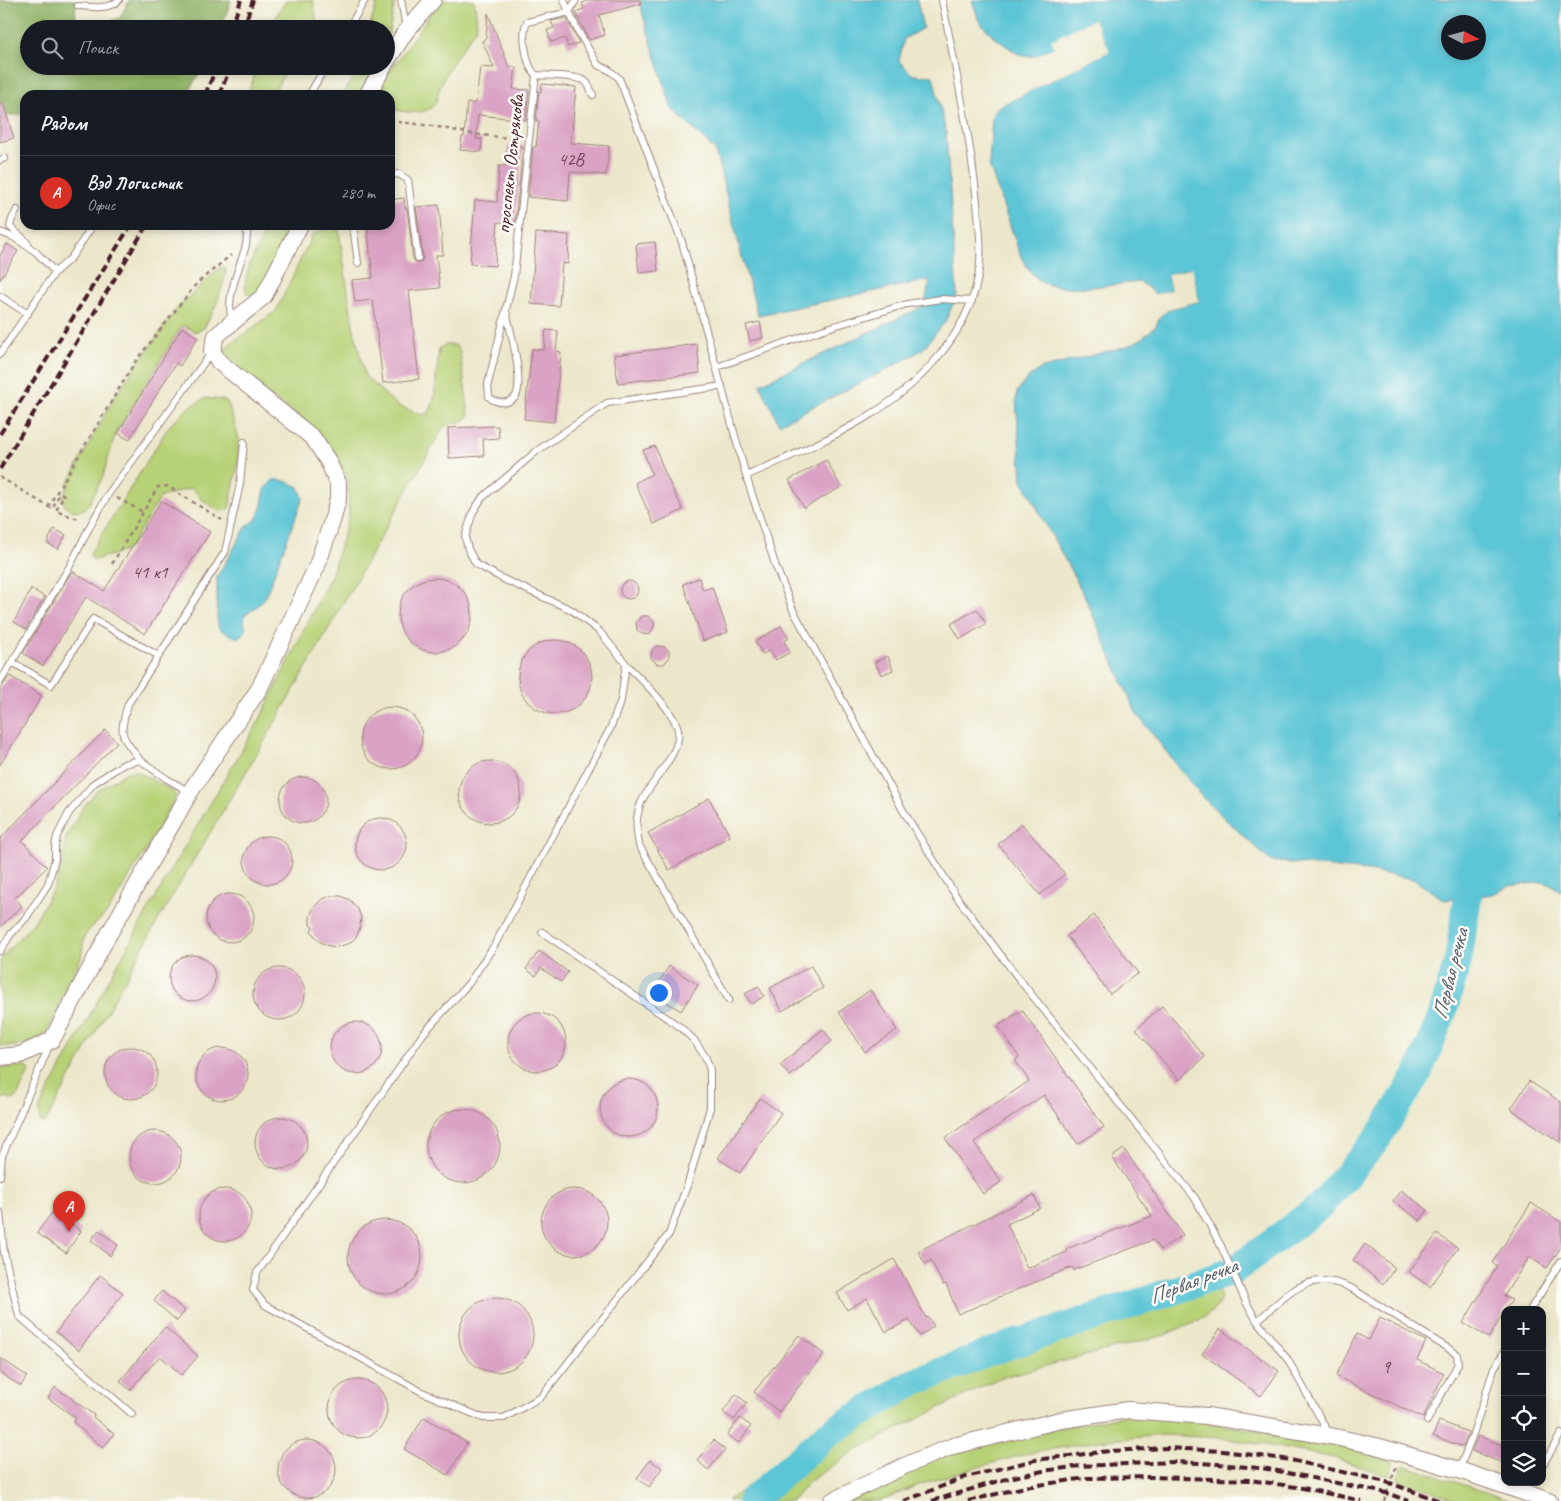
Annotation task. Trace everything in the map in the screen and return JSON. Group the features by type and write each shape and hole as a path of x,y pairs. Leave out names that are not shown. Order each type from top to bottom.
{"street":[{"path":"395,48 406,31 433,0"},
{"path":"370,90 379,75"},
{"path":"0,1057 20,1055 52,1040 106,939 190,792 259,689 317,566 338,498 338,483 328,462 312,438 219,362 212,351 216,336 264,296 299,230"},
{"path":"832,1501 904,1466 953,1446 1027,1427 1090,1414 1128,1410 1217,1417 1330,1436 1376,1446 1527,1490 1550,1501"}],"lane":[{"path":"78,6 114,5 119,0"},
{"path":"353,20 365,0"},
{"path":"401,0 406,31"},
{"path":"564,0 578,31 598,65 609,70 619,78 682,242 746,476 793,610 904,812 956,896 1019,979 1195,1198 1221,1246 1246,1302 1257,1321 1288,1360 1330,1436"},
{"path":"569,12 576,0"},
{"path":"746,476 815,446 866,418 901,392 934,361 960,327 972,301 978,276 980,231 974,172 942,0"},
{"name":"проспект Острякова","path":"506,311 514,344 518,384 516,396 511,401 494,402 489,397 488,384 514,276 536,75 532,72 525,46 524,32 527,22 569,12"},
{"path":"312,90 321,75"},
{"path":"536,75 583,80 587,83 593,95"},
{"path":"395,174 398,174 408,180 418,258"},
{"path":"16,210 10,227 23,238 30,248"},
{"path":"0,354 55,272 71,258 91,230"},
{"path":"233,322 230,316 230,302 246,243 247,230"},
{"path":"354,230 358,263"},
{"path":"0,232 13,237 36,252 55,272"},
{"path":"0,296 28,314"},
{"path":"717,367 821,330 907,304 941,299 972,301"},
{"path":"0,682 71,564 109,493 212,351"},
{"path":"722,386 607,403 538,450 482,498 473,512 465,537 468,549 476,564 503,579 572,610 600,632 669,711 678,728 676,749 641,802 635,826 639,845 729,1000"},
{"path":"190,792 167,780 140,760 123,737 121,724 128,704 225,552 240,484 244,442"},
{"path":"12,662 51,684 93,619 159,656"},
{"path":"542,932 680,1027 694,1040 706,1058 710,1070 710,1108 688,1183 669,1234 541,1398 504,1418 483,1418 422,1392 265,1305 253,1290 257,1273 423,1034 469,983 494,946 610,729 621,700 626,664"},
{"path":"0,950 11,934 26,918 48,884 55,859 54,847 69,813 94,784 124,764 140,760"},
{"path":"0,1176 2,1156 52,1040"},
{"path":"0,1212 4,1253 19,1316 132,1414"},
{"path":"1532,1306 1561,1260"},
{"path":"1257,1321 1300,1285 1320,1281 1338,1282 1352,1288 1457,1354 1458,1364 1427,1421"},
{"path":"1459,1470 1473,1434 1494,1368 1501,1357"},
{"path":"1546,1459 1561,1434"}],"path":[{"path":"395,122 433,126 472,134 530,140"},
{"path":"48,507 135,362 197,283 246,243"},
{"path":"0,477 52,509 60,492 64,495 56,511 79,519"},
{"path":"112,564 158,487 167,486 232,526"},
{"path":"109,493 143,512"},
{"path":"1384,1501 1398,1462"}],"green space":[{"path":"0,0 75,0 76,20 20,20 20,75 198,75 189,90 20,90 20,115 0,117"},
{"path":"129,0 231,0 224,20 113,20 120,18"},
{"path":"287,0 313,0 317,20 274,20"},
{"path":"378,0 395,0 391,20 372,20"},
{"path":"442,0 474,0 476,28 449,69 440,87 434,106 421,112 395,110 395,90 378,90 379,87 387,75 395,75 395,64 435,7"},
{"path":"254,75 284,75 275,90 250,90"},
{"path":"354,75 373,75 364,90 346,90"},
{"path":"266,230 288,230 266,283 257,293 251,295 247,294 245,287 248,269"},
{"path":"339,230 353,325 365,376 398,406 422,415 429,413 434,400 439,348 445,345 455,345 460,351 469,416 462,421 443,428 268,735 160,917 45,1123 40,1121 39,1111 42,1103 171,870 259,721 332,573 349,516 348,479 324,439 300,417 235,373 223,355 226,347 276,311 312,236 317,231"},
{"path":"223,267 226,273 217,303 204,328 195,332 184,326 181,327 116,432 103,476 89,504 83,510 73,511 65,506 63,499 70,480 116,394 178,307 219,268"},
{"path":"206,398 223,400 228,403 239,439 238,464 229,509 219,511 201,499 191,488 161,497 129,548 122,552 94,560 90,553 169,426 189,407"},
{"path":"136,771 173,791 176,797 107,913 84,937 81,958 46,1034 32,1042 16,1046 0,1046 0,961 34,922 54,887 63,861 66,838 83,807 98,790 127,772"},
{"path":"26,1066 30,1070 17,1097 13,1100 6,1097 0,1100 0,1068"},
{"path":"1203,1276 1210,1277 1217,1286 1221,1298 1217,1307 1205,1317 1165,1335 999,1378 856,1450 810,1481 792,1501 727,1501 897,1381 1093,1318"},
{"path":"1127,1415 1166,1416 1339,1444 1393,1462 1388,1476 1334,1458 1283,1448 1222,1438 1164,1435 1099,1441 1026,1454 916,1486 881,1501 839,1501 906,1468 994,1441"},
{"path":"1404,1465 1510,1501 1461,1501 1399,1480 1398,1477"}],"water":[{"path":"639,0 917,0 923,28 904,39 899,61 913,75 933,76 946,132 957,295 945,322 922,350 779,424 760,384 924,306 930,280 758,315 715,150 672,109"},
{"path":"972,0 1561,0 1561,891 1545,882 1509,886 1493,894 1445,900 1413,879 1368,871 1270,861 1201,796 1136,713 1084,595 1022,480 1017,392 1025,381 1040,369 1128,346 1141,339 1156,326 1161,315 1171,309 1199,301 1192,268 1167,275 1171,290 1156,294 1140,282 1074,288 1049,285 1040,281 1027,267 1021,257 989,165 992,116 998,107 1109,51 1094,19 1052,41 1055,47 1036,56 1021,56 995,38 979,21"},
{"path":"273,480 283,481 299,487 303,498 265,598 253,610 245,614 246,630 237,638 219,629 217,619 217,577 246,527 256,520 261,509 265,489"}],"pier":[{"path":"1094,19 1110,51 1008,102 1007,100 1106,50 1093,22 1055,41 1056,49 1037,58 1036,56 1054,47 1051,40"},
{"path":"1192,268 1199,301 1171,308 1161,315 1160,313 1170,306 1196,299 1190,271 1170,276 1173,291 1157,296 1156,294 1171,290 1167,275"}],"building":[{"path":"591,0 640,0 641,4 599,15 605,35 589,40 575,12 584,9 582,3"},
{"path":"488,13 509,67 516,68 513,89 529,90 526,120 478,115 476,139 482,139 481,152 460,150 462,137 464,137 467,103 476,103 480,67 494,68 482,41 486,38"},
{"path":"566,18 579,43 568,47 565,38 551,42 547,30 554,28 551,21"},
{"path":"542,84 576,87 571,143 609,146 606,175 570,172 568,201 528,197 533,147 536,147 539,121 536,121 539,91 541,92"},
{"path":"3,103 14,138 0,142 0,104"},
{"path":"508,145 523,146 515,223 498,222 495,266 470,264 475,200 497,202 499,166 507,166"},
{"path":"404,198 405,208 407,208 413,259 417,263 421,262 423,257 416,207 439,205 443,255 436,255 440,288 409,291 419,379 383,383 373,300 355,302 352,280 373,278 368,230 395,230 395,199"},
{"path":"536,233 569,235 568,264 562,263 559,306 531,304"},
{"path":"655,242 658,271 639,273 636,244"},
{"path":"7,244 18,251 0,280 0,255"},
{"path":"760,322 763,338 750,341 746,325"},
{"path":"182,327 198,337 180,366 176,363 129,440 118,433"},
{"path":"546,330 558,331 556,351 561,352 554,422 524,419 532,349 544,350"},
{"path":"697,344 700,373 618,383 614,355"},
{"path":"498,426 499,438 483,439 484,456 449,458 448,428"},
{"path":"655,446 665,473 683,510 654,524 635,483 652,474 643,450"},
{"path":"826,460 841,487 804,508 789,480"},
{"path":"161,501 210,532 145,634 86,597 43,666 23,653 72,571 104,591"},
{"path":"54,529 66,535 58,549 47,543"},
{"path":"428,578 442,578 456,584 466,594 472,608 470,629 456,646 442,652 428,652 414,646 404,636 398,622 398,608 404,594 414,584"},
{"path":"699,578 703,590 712,587 728,632 703,641 683,584"},
{"path":"625,581 633,581 638,586 636,597 625,599 620,594 620,586"},
{"path":"31,589 45,597 26,629 14,622"},
{"path":"977,609 986,624 960,639 951,624"},
{"path":"641,616 648,616 654,622 650,635 642,634 637,630 636,623"},
{"path":"781,626 789,638 784,641 790,652 776,660 770,650 763,654 755,642"},
{"path":"548,640 562,640 576,646 586,656 592,670 590,691 576,708 562,714 548,714 534,708 524,698 518,684 518,670 524,656 534,646"},
{"path":"656,646 665,647 669,651 669,658 664,664 657,664 651,658 652,651"},
{"path":"888,656 893,670 881,675 875,662"},
{"path":"10,676 42,696 0,765 0,689"},
{"path":"385,707 397,707 413,716 420,726 422,738 420,750 413,760 397,769 385,769 374,764 365,755 360,744 360,732 365,721 374,712"},
{"path":"105,730 117,742 22,841 47,867 15,898 22,906 0,927 0,839"},
{"path":"484,761 496,761 512,770 519,780 521,792 519,804 512,814 496,823 484,823 473,818 464,809 459,798 459,786 464,775 473,766"},
{"path":"298,777 308,777 320,783 325,791 325,809 320,817 312,822 298,823 290,820 283,813 280,805 280,795 283,787 290,780"},
{"path":"709,798 730,836 669,870 648,833"},
{"path":"381,818 391,820 399,826 405,834 407,844 405,854 399,862 391,868 381,870 371,868 363,862 357,854 355,844 357,834 363,826 371,820"},
{"path":"1022,824 1065,874 1040,895 998,844"},
{"path":"268,836 277,838 285,843 290,851 292,860 290,869 285,877 277,882 268,884 259,882 251,877 246,869 244,860 246,851 251,843 259,838"},
{"path":"230,894 239,896 247,901 252,909 254,918 252,927 247,935 239,940 230,942 221,940 213,935 208,927 206,918 208,909 213,901 221,896"},
{"path":"330,896 341,896 350,900 358,909 361,918 357,936 350,943 338,947 320,942 311,930 313,927 310,925 310,916 314,907 321,900"},
{"path":"1094,915 1138,973 1110,994 1067,936"},
{"path":"539,951 568,972 561,982 541,968 536,976 526,969"},
{"path":"187,955 197,955 209,961 214,969 214,987 209,995 201,1000 187,1001 179,998 172,991 169,983 169,973 172,965 179,958"},
{"path":"669,966 698,985 681,1011 652,993"},
{"path":"811,966 823,988 782,1011 770,988"},
{"path":"279,968 289,970 297,976 303,984 305,994 303,1004 297,1012 289,1018 279,1020 269,1018 261,1012 255,1004 253,994 255,984 261,976 269,970"},
{"path":"758,986 764,996 752,1004 745,994"},
{"path":"870,990 897,1030 865,1052 839,1012"},
{"path":"1162,1006 1205,1057 1179,1080 1136,1029"},
{"path":"1022,1010 1104,1127 1078,1144 1044,1095 974,1142 1001,1182 983,1194 945,1138 1029,1081 1015,1060 1019,1057 998,1026"},
{"path":"531,1013 543,1013 553,1017 562,1026 566,1048 558,1063 543,1071 531,1071 521,1067 512,1058 508,1048 508,1036 512,1026 521,1017"},
{"path":"356,1022 366,1024 374,1030 380,1038 382,1048 380,1058 374,1066 366,1072 356,1074 346,1072 338,1066 332,1058 330,1048 332,1038 338,1030 346,1024"},
{"path":"823,1029 832,1041 790,1076 780,1065"},
{"path":"131,1047 141,1049 149,1055 155,1063 157,1073 155,1083 149,1091 141,1097 131,1099 121,1097 113,1091 107,1083 105,1073 107,1063 113,1055 121,1049"},
{"path":"222,1048 232,1050 240,1056 246,1064 248,1074 246,1084 240,1092 232,1098 222,1100 212,1098 204,1092 198,1084 196,1074 198,1064 204,1056 212,1050"},
{"path":"623,1079 635,1079 645,1083 654,1092 658,1114 650,1129 635,1137 623,1137 613,1133 604,1124 600,1114 600,1102 604,1092 613,1083"},
{"path":"1529,1081 1561,1102 1561,1143 1511,1109"},
{"path":"760,1098 781,1113 740,1173 718,1158"},
{"path":"463,1109 477,1112 489,1120 497,1132 500,1146 497,1160 489,1172 477,1180 463,1183 449,1180 437,1172 429,1160 426,1146 429,1132 437,1120 449,1112"},
{"path":"281,1117 291,1119 299,1125 305,1133 307,1143 305,1153 299,1161 291,1167 281,1169 271,1167 263,1161 257,1153 255,1143 257,1133 263,1125 271,1119"},
{"path":"155,1131 165,1133 173,1139 179,1147 181,1157 179,1167 173,1175 165,1181 155,1183 145,1181 137,1175 131,1167 129,1157 131,1147 137,1139 145,1133"},
{"path":"1124,1149 1183,1235 1160,1250 1153,1240 1074,1270 1072,1267 958,1314 946,1284 943,1285 931,1260 925,1264 918,1251 1034,1195 1040,1208 1007,1224 1027,1268 1067,1252 1066,1249 1152,1216 1112,1157"},
{"path":"225,1189 235,1191 243,1197 249,1205 251,1215 249,1225 243,1233 235,1239 225,1241 215,1239 207,1233 201,1225 199,1215 201,1205 207,1197 215,1191"},
{"path":"574,1189 587,1191 602,1204 605,1209 607,1222 605,1235 592,1250 587,1253 574,1255 561,1253 546,1240 543,1235 541,1222 543,1209 556,1194 561,1191"},
{"path":"1401,1190 1428,1210 1420,1221 1393,1201"},
{"path":"1531,1203 1561,1222 1561,1247 1547,1268 1529,1257 1504,1296 1512,1300 1508,1306 1501,1306 1501,1317 1489,1338 1463,1323 1497,1266 1492,1263"},
{"path":"53,1211 81,1231 66,1253 37,1233"},
{"path":"385,1220 399,1223 411,1231 419,1243 422,1257 419,1271 411,1283 399,1291 385,1294 371,1291 359,1283 351,1271 348,1257 351,1243 359,1231 371,1223"},
{"path":"99,1230 118,1245 110,1256 91,1240"},
{"path":"1437,1234 1458,1248 1430,1287 1409,1272"},
{"path":"1365,1244 1395,1268 1383,1284 1353,1260"},
{"path":"894,1259 926,1318 928,1317 934,1326 920,1336 909,1320 886,1332 867,1298 847,1310 837,1293"},
{"path":"100,1275 123,1293 79,1350 56,1332"},
{"path":"162,1291 185,1311 177,1321 154,1301"},
{"path":"496,1298 510,1301 522,1309 530,1321 533,1335 530,1349 522,1361 510,1369 496,1372 482,1369 470,1361 462,1349 459,1335 462,1321 470,1309 482,1301"},
{"path":"1380,1318 1426,1341 1417,1360 1444,1373 1423,1418 1336,1376 1357,1334 1369,1340"},
{"path":"165,1327 198,1356 182,1375 160,1356 130,1390 120,1381"},
{"path":"1220,1329 1279,1371 1261,1396 1202,1354"},
{"path":"799,1335 824,1354 779,1412 754,1392"},
{"path":"0,1358 27,1376 21,1386 0,1373"},
{"path":"352,1380 364,1380 379,1388 387,1403 387,1415 379,1430 364,1438 352,1438 337,1430 329,1415 329,1403 337,1388"},
{"path":"55,1387 94,1415 93,1417 114,1434 103,1448 73,1422 76,1418 48,1398"},
{"path":"736,1394 747,1403 734,1420 723,1412"},
{"path":"424,1417 467,1443 448,1475 404,1449"},
{"path":"740,1418 751,1426 739,1443 727,1435"},
{"path":"1439,1421 1468,1432 1463,1447 1433,1436"},
{"path":"1478,1436 1501,1445 1501,1462 1472,1451"},
{"path":"301,1440 313,1440 328,1448 336,1463 336,1475 328,1490 313,1498 301,1498 286,1490 278,1475 278,1463 286,1448"},
{"path":"714,1440 725,1450 708,1470 697,1460"},
{"path":"650,1460 662,1468 649,1487 637,1478"}],"waterway":[{"name":"Первая речка","path":"751,1501 829,1433 912,1383 996,1350 1233,1271 1319,1207 1375,1142 1418,1074 1442,1015 1458,961 1468,896"}],"railway":[{"path":"234,20 241,0"},
{"path":"246,20 253,0"},
{"path":"207,90 213,75"},
{"path":"221,90 227,75"},
{"path":"0,434 128,230"},
{"path":"0,469 144,230"},
{"path":"904,1501 966,1477 1035,1460 1110,1451 1168,1448 1223,1451 1291,1460 1390,1483 1440,1501"},
{"path":"932,1501 1009,1478 1043,1471 1080,1466 1176,1462 1268,1469 1386,1493 1409,1501"},
{"path":"968,1501 1025,1487 1086,1478 1152,1477 1250,1480 1303,1488 1362,1501"}],"place":[{"name":"Вэд Логистик","path":"69,1232"}]}
